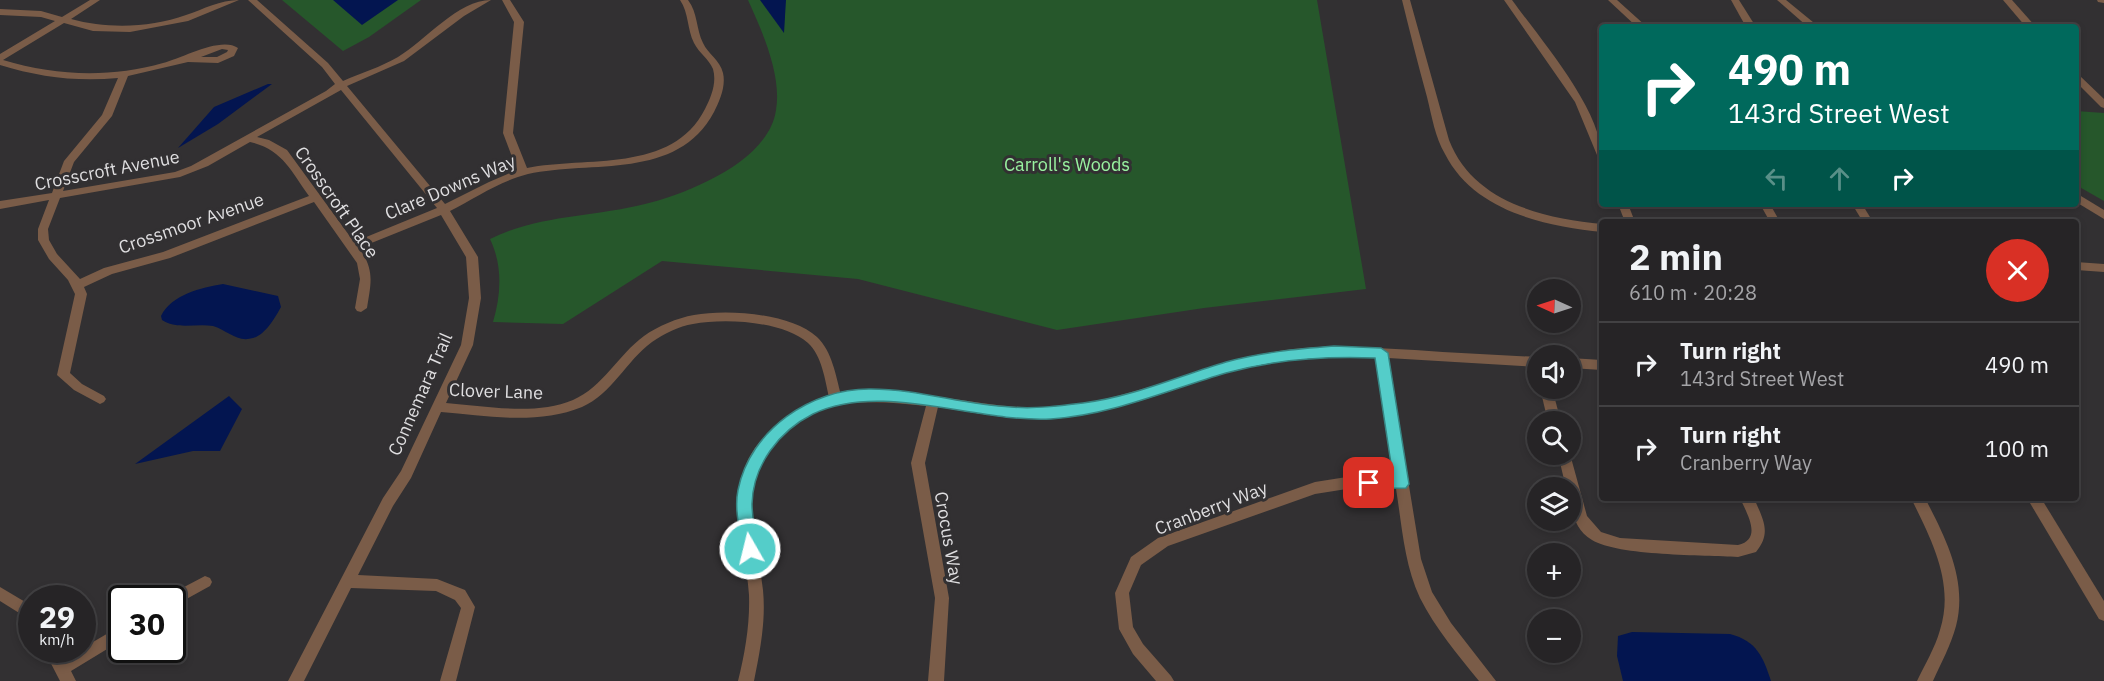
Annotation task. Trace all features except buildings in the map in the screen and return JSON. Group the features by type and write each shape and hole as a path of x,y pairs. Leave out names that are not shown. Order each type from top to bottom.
{"street":[{"path":"0,58 96,0"},
{"path":"0,12 40,14 93,28 141,28 185,19 235,0"},
{"name":"Connemara Trail","path":"252,0 312,51 443,209 472,257 475,298 466,345 406,474 388,502 296,681"},
{"path":"341,86 401,59 461,14 487,0"},
{"path":"506,0 519,22 508,133 523,172"},
{"name":"Clare Downs Way","path":"352,247 523,172 563,164 631,162 654,157 691,136 713,104 720,76 716,65 700,46 694,30 692,9 684,0"},
{"path":"1406,0 1444,142 1455,164 1484,191 1504,204 1527,214 1574,226 1599,228"},
{"path":"1508,0 1580,102 1599,147"},
{"path":"1612,0 1639,24"},
{"path":"1735,0 1749,24"},
{"path":"1780,0 1810,24"},
{"path":"2007,0 2028,24"},
{"path":"0,58 35,74 90,78 123,75 187,59"},
{"path":"100,399 78,387 63,375 81,302 79,284 52,259 42,237 54,197 69,161 110,112 123,75"},
{"path":"2079,80 2104,105"},
{"name":"Crosscroft Avenue","path":"0,205 185,172 222,156 248,138 341,86"},
{"name":"Crosscroft Place","path":"248,138 265,142 283,152 352,247 366,271 361,308"},
{"name":"Crossmoor Avenue","path":"79,284 108,271 166,255 316,197"},
{"path":"2079,199 2104,215"},
{"path":"2079,266 2104,268"},
{"name":"Clover Lane","path":"437,406 545,412 578,403 609,382 628,357 646,341 659,332 694,319 774,322 803,332 820,351 836,400"},
{"path":"746,681 757,614 744,505 749,475 761,450 782,428 807,411 836,400 872,394 1010,413 1051,413 1092,408 1279,355 1334,351 1527,361"},
{"path":"1381,353 1414,559 1426,595 1446,628 1488,681"},
{"path":"1581,364 1599,365"},
{"name":"Crocus Way","path":"933,403 918,463 942,598 936,681"},
{"path":"1567,465 1581,519 1596,536 1620,544 1738,551 1751,548 1758,539 1758,525 1748,501"},
{"name":"Cranberry Way","path":"1166,681 1138,649 1126,629 1122,593 1136,561 1163,542 1315,488 1353,482 1401,484"},
{"path":"1920,501 1941,544 1953,582 1951,618 1926,681"},
{"path":"2036,501 2097,591 2104,614"},
{"path":"347,580 437,585 460,595 468,608 448,681"},
{"path":"186,594 205,582"},
{"path":"0,593 18,605"},
{"path":"65,675 108,643"}],"green space":[{"path":"282,0 421,0 369,37 343,51"},
{"name":"Carroll's Woods","path":"748,0 1317,0 1366,289 1204,308 1057,330 858,279 662,261 563,324 493,322 498,301 499,270 490,239 527,225 663,199 704,183 724,172 759,145 770,128 776,110 776,82 770,54"},
{"path":"2079,111 2104,113 2104,201 2079,187"}],"shaded area":[{"path":"333,0 398,0 362,25"},
{"path":"760,0 786,0 784,33"},
{"path":"272,84 218,124 178,148 214,107"},
{"path":"223,284 278,296 281,307 266,330 253,338 242,339 213,326 180,326 162,320 161,316 166,308 180,297"},
{"path":"229,396 242,409 220,451 193,451 135,464"},
{"path":"1632,632 1730,634 1739,637 1758,651 1771,681 1623,681 1617,656 1618,636"}],"route":[{"path":"750,549 744,505 749,475 761,450 782,428 807,411 845,397 872,394 1010,413 1051,413 1092,408 1279,355 1334,351 1381,353 1401,484 1369,483"}]}
